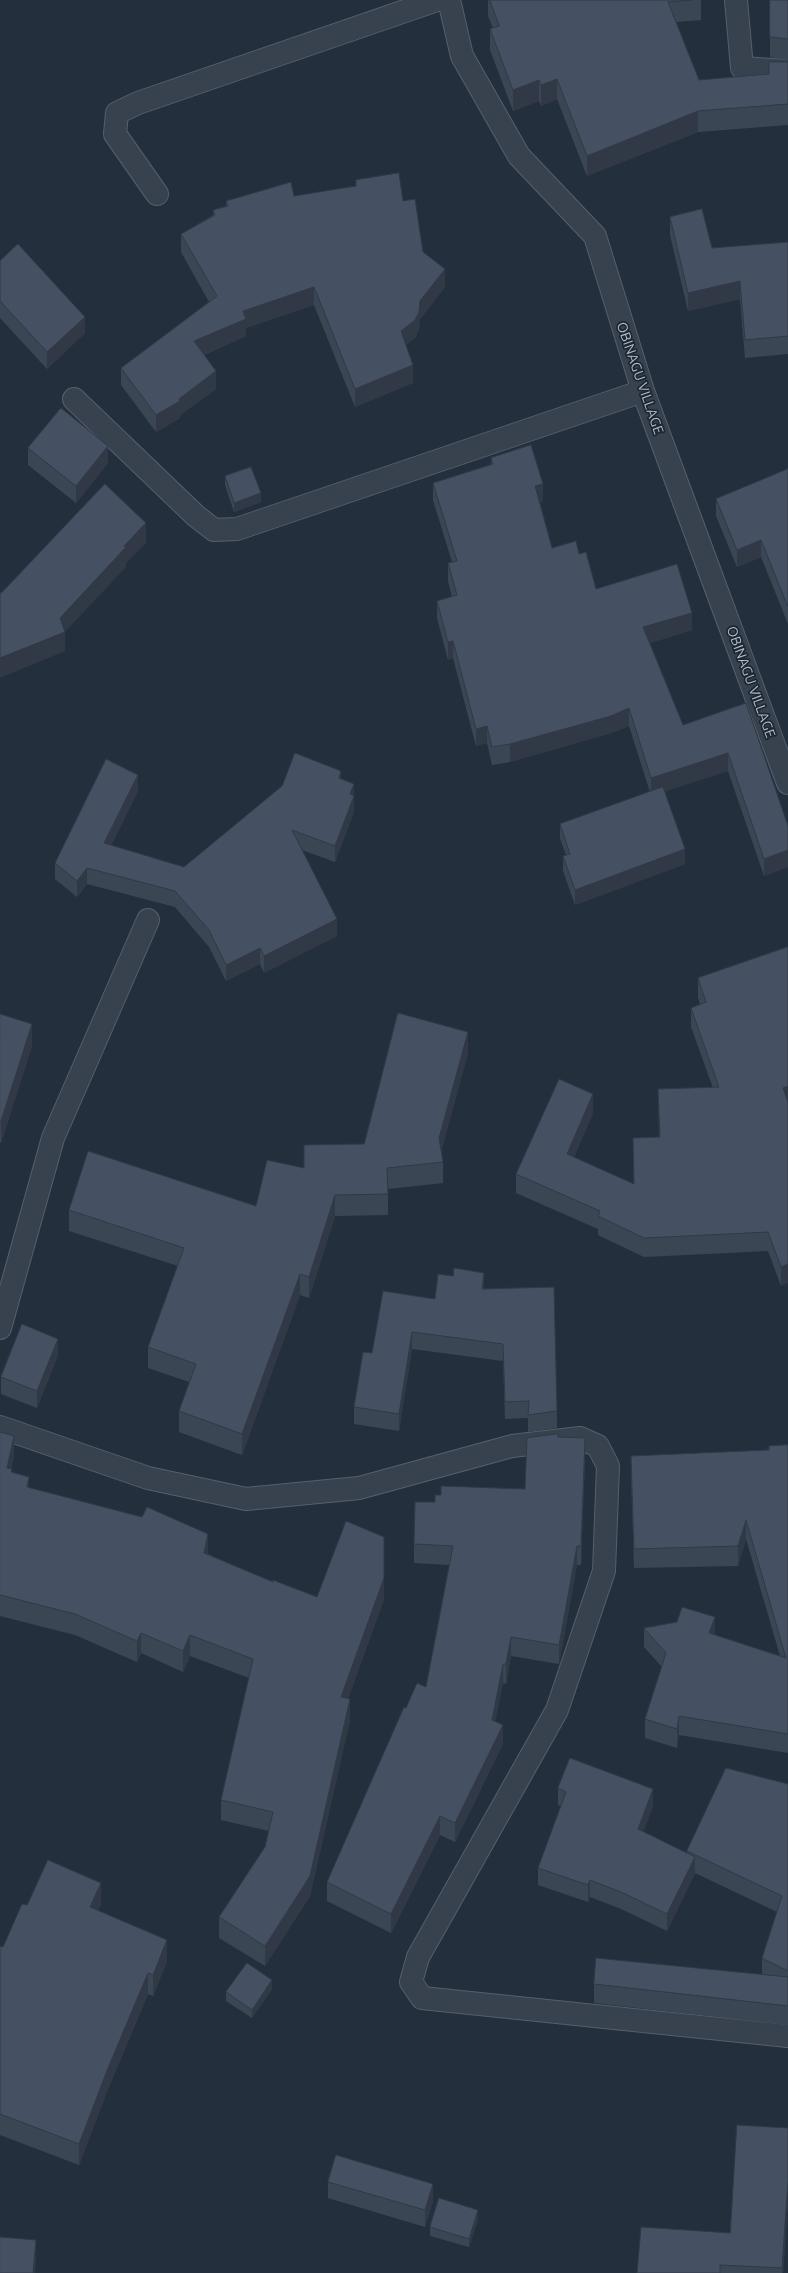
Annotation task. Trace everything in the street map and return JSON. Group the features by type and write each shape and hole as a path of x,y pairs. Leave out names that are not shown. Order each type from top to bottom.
{"street":[{"path":"157,194 114,134 117,113 138,103 437,0"},
{"name":"OBINAGU VILLAGE","path":"449,0 462,56 519,156 595,236 643,391 788,783"},
{"path":"736,0 742,68 788,71"},
{"path":"74,399 196,516 214,530 237,529 643,391"},
{"path":"0,1328 53,1138 148,920"},
{"path":"0,1427 148,1478 246,1499 359,1488 512,1446 580,1438 598,1446 608,1466 604,1571 557,1710 418,1957 411,1982 422,1998 788,2036"}],"building":[{"path":"490,0 692,0 668,2 699,80 769,74 769,62 788,62 788,104 698,111 587,156 557,79 541,85 539,80 513,90 490,29 499,26"},
{"path":"770,0 788,0 788,39 770,37"},
{"path":"399,173 403,201 415,199 423,252 445,269 420,301 419,312 415,320 401,331 413,365 355,389 314,287 243,311 246,319 194,341 216,371 179,399 180,401 156,415 121,368 217,296 181,234 215,215 213,210 228,206 226,201 291,182 294,196 356,186 356,180"},
{"path":"702,209 712,248 788,242 788,336 745,340 740,281 688,293 670,217"},
{"path":"18,244 85,317 47,352 0,301 0,261"},
{"path":"61,408 108,446 76,486 28,448"},
{"path":"531,445 543,484 535,486 552,548 576,541 579,554 586,552 596,589 677,564 692,613 643,627 683,725 746,703 788,826 788,850 764,859 728,753 651,778 629,708 611,716 510,744 492,747 487,726 476,729 453,641 448,642 437,601 457,595 448,563 457,561 433,483 493,464 491,458"},
{"path":"251,467 261,493 234,503 225,476"},
{"path":"788,469 788,607 761,540 737,550 716,499"},
{"path":"105,484 146,523 124,546 126,547 60,618 65,632 0,658 0,592 1,593"},
{"path":"295,753 341,771 339,778 354,784 350,794 354,796 335,846 292,830 337,919 264,956 260,948 226,965 209,930 175,891 87,868 77,881 55,863 106,759 138,775 104,843 184,867 282,786"},
{"path":"663,787 685,849 575,890 563,856 570,854 560,824"},
{"path":"788,947 788,1086 783,1088 788,1102 788,1264 781,1267 768,1232 644,1238 598,1216 600,1211 516,1174 559,1079 593,1094 567,1154 634,1184 633,1138 660,1137 658,1089 719,1087 691,1008 706,1002 698,978"},
{"path":"398,1013 468,1032 439,1138 443,1162 387,1168 388,1194 335,1195 309,1277 300,1274 242,1434 179,1411 196,1364 148,1347 184,1248 69,1210 88,1151 256,1206 267,1160 304,1168 304,1145 364,1144"},
{"path":"0,1014 32,1024 1,1121 0,1121"},
{"path":"454,1268 484,1273 482,1289 554,1287 557,1411 528,1415 529,1401 505,1402 503,1344 412,1332 399,1414 354,1407 363,1352 372,1353 383,1291 435,1299 438,1274 453,1276"},
{"path":"22,1324 58,1339 37,1391 1,1377"},
{"path":"0,1432 14,1436 7,1468 12,1469 11,1472 29,1477 27,1487 142,1517 147,1507 208,1534 204,1553 273,1582 273,1580 317,1597 346,1521 384,1537 384,1578 341,1697 350,1699 310,1876 265,1946 219,1917 265,1847 273,1812 221,1800 253,1659 190,1635 183,1651 141,1633 137,1641 75,1614 0,1595"},
{"path":"558,1434 558,1437 585,1438 581,1546 577,1546 559,1645 511,1637 506,1664 503,1664 492,1720 503,1725 455,1823 440,1816 391,1914 327,1882 404,1707 406,1708 417,1683 426,1687 453,1546 414,1544 415,1502 435,1502 435,1495 441,1495 441,1486 525,1489 527,1438"},
{"path":"788,1445 788,1734 679,1716 677,1729 645,1719 666,1653 644,1628 677,1622 682,1607 715,1617 709,1633 786,1658 746,1520 738,1546 634,1549 631,1456 769,1450 769,1446"},
{"path":"570,1758 653,1789 638,1829 695,1857 667,1914 621,1892 590,1880 588,1885 538,1868 566,1792 558,1788"},
{"path":"726,1768 788,1784 788,1971 762,1958 782,1896 687,1851"},
{"path":"48,1860 101,1883 90,1907 167,1940 153,1975 148,1973 108,2068 79,2144 0,2114 0,1946 3,1947 22,1904 27,1905"},
{"path":"596,1958 788,1977 788,2006 594,1984"},
{"path":"247,1963 272,1980 252,2010 226,1992"},
{"path":"737,2125 788,2128 788,2181 782,2268 720,2265 720,2273 637,2273 641,2227 730,2233"},
{"path":"336,2155 433,2184 425,2210 328,2182"},
{"path":"439,2198 478,2210 469,2239 430,2227"},
{"path":"0,2237 36,2240 33,2273 0,2273"}]}
